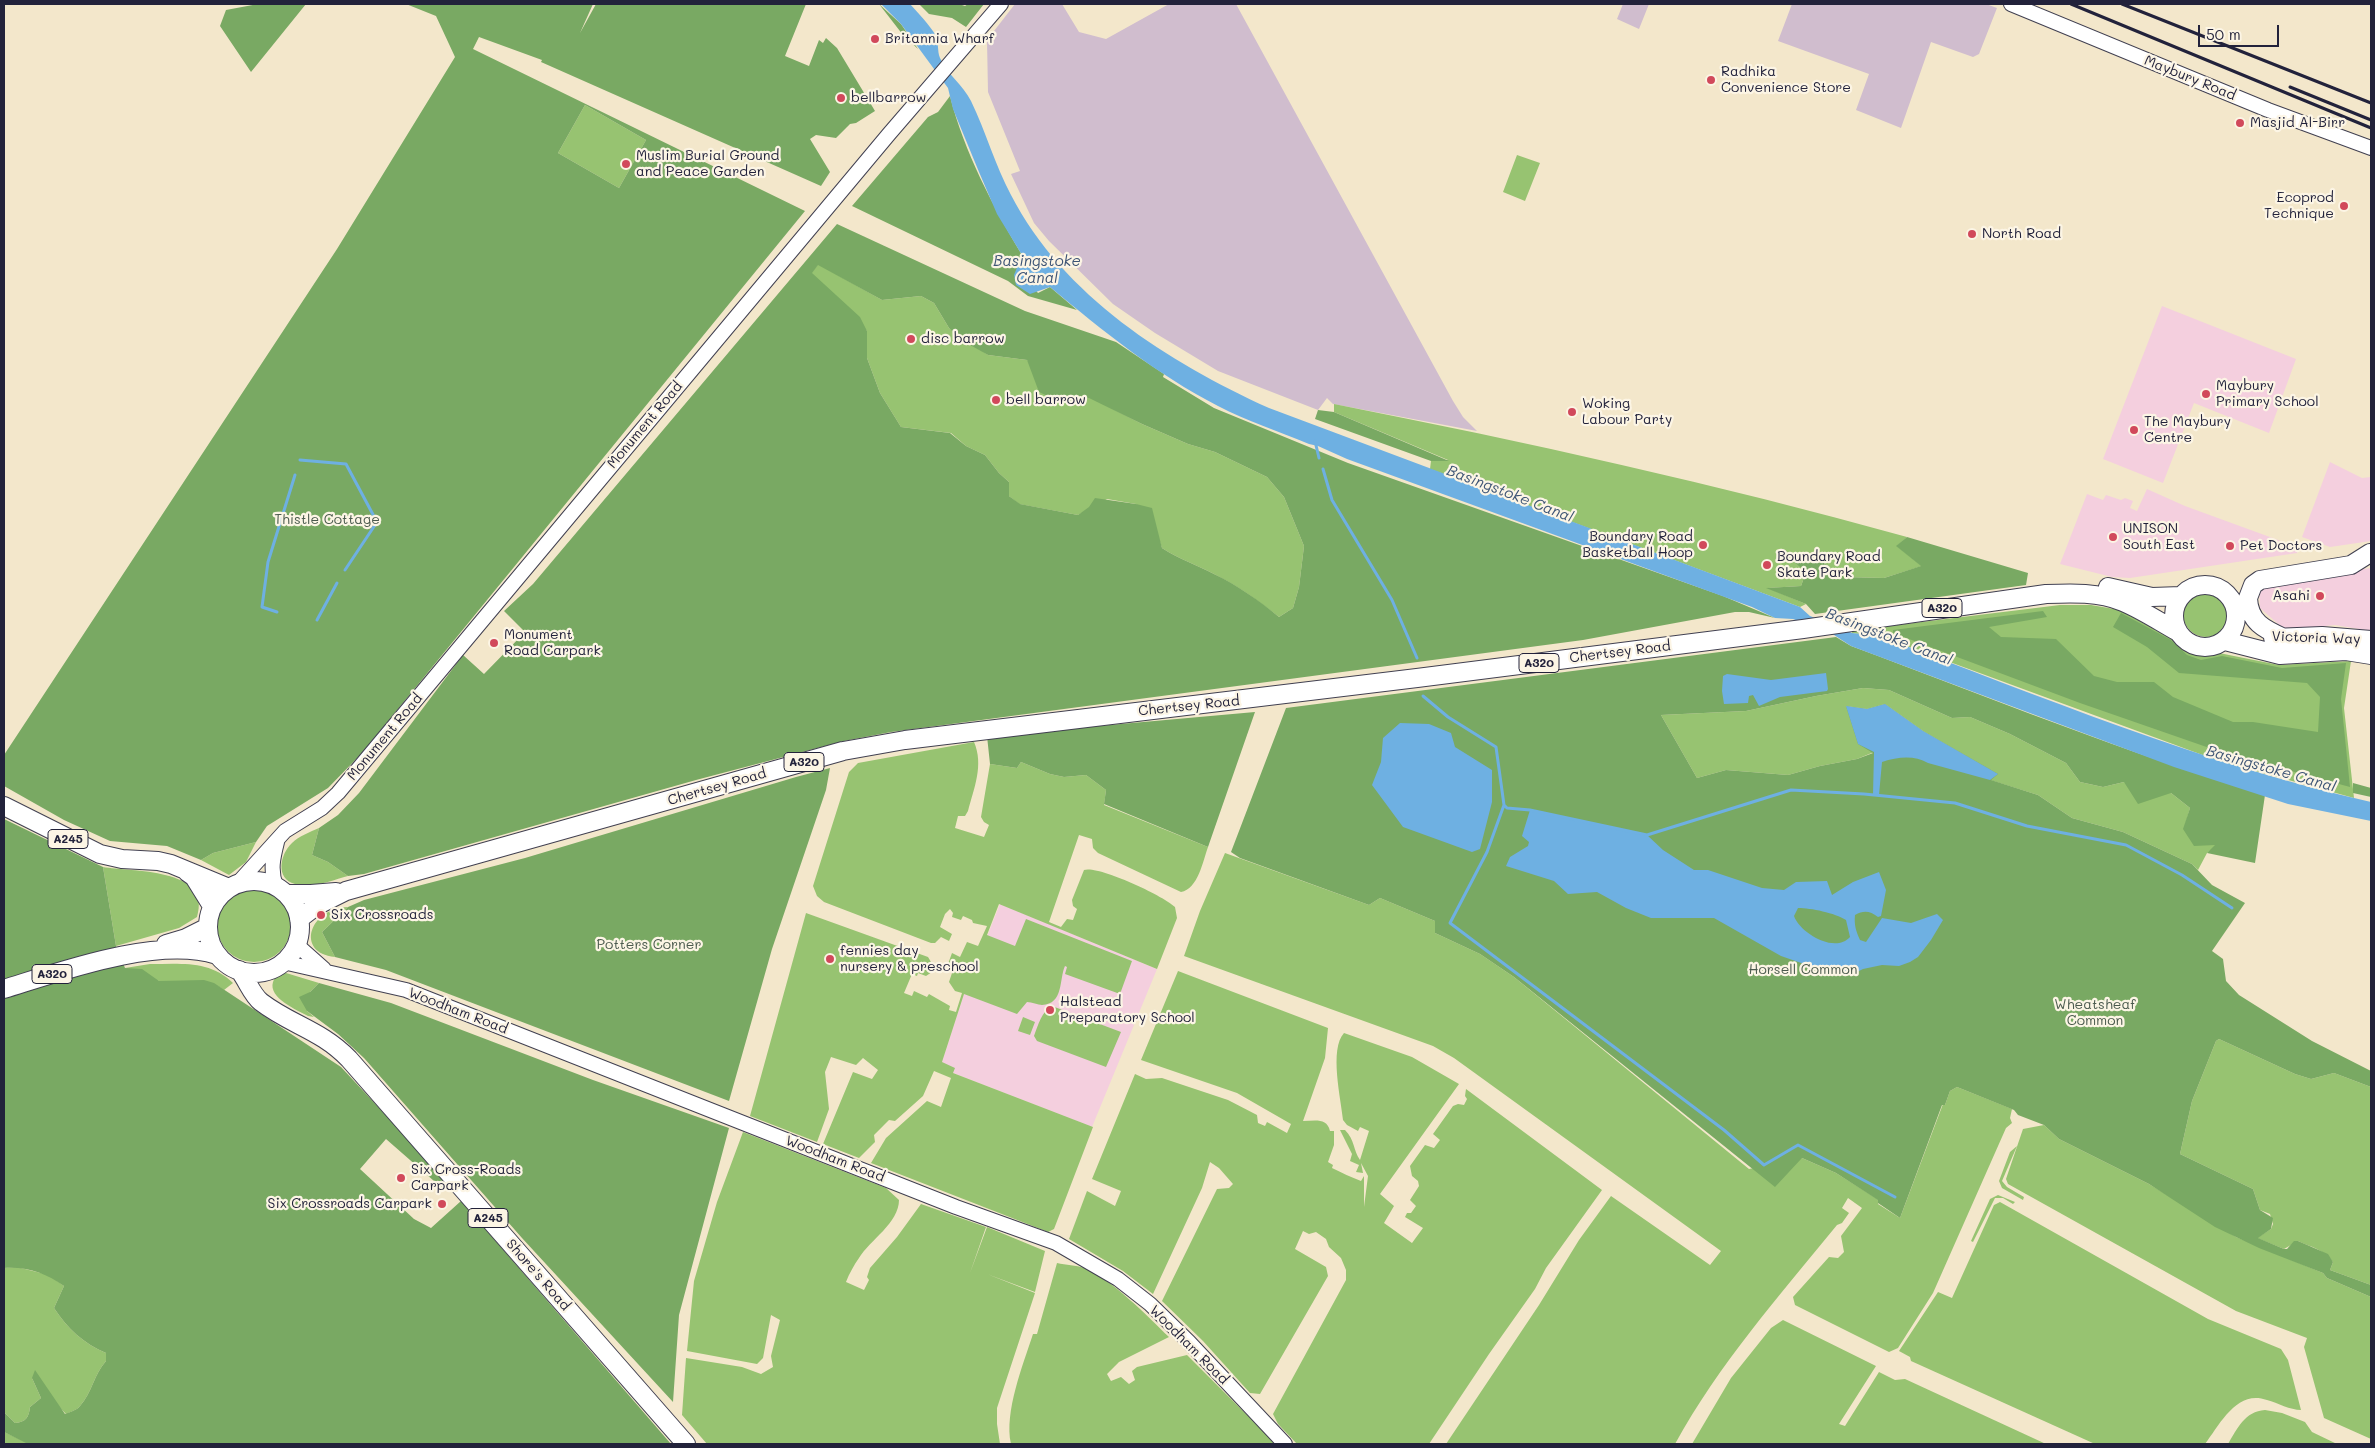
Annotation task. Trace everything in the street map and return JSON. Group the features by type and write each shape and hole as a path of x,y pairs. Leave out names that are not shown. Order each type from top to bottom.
{"main road":[{"path":"2284,638 2262,627 2252,617 2248,598 2256,582 2264,578 2286,574 2351,565 2370,553"},
{"name":"A320","path":"2181,596 2193,586 2204,584 2220,588 2232,599 2236,618"},
{"name":"Chertsey Road","path":"2046,594 2062,588 2086,585 2100,586 2152,598 2181,596"},
{"name":"Chertsey Road","path":"299,919 316,906 346,891 843,751 878,745 978,730 1274,696 1803,628 2046,594 2098,595 2122,601 2178,632"},
{"path":"2178,632 2173,615 2175,606 2181,596"},
{"path":"2225,640 2231,634 2236,618"},
{"name":"Victoria Way","path":"2236,618 2258,635 2275,639 2322,636 2371,640"},
{"name":"A320","path":"2178,632 2183,639 2199,647 2217,645 2225,640"},
{"name":"Victoria Way","path":"2225,640 2280,655 2346,651 2371,655"},
{"name":"A245","path":"4,806 100,854 122,859 158,861 233,886 257,881 281,890"},
{"path":"183,868 194,877 212,906"},
{"path":"218,955 209,937 208,927 212,906 221,895 233,886"},
{"path":"239,970 253,973 268,971 284,962 297,945 300,928 299,919 294,904 281,890"},
{"name":"Chertsey Road","path":"281,890 346,891"},
{"name":"A320","path":"4,989 60,971 145,952 186,938 208,927"},
{"name":"A320","path":"145,952 179,949 207,951 218,955"},
{"name":"A245","path":"218,955 227,964 239,970"},
{"name":"Shore's Road","path":"239,970 259,1001 316,1032 339,1048 686,1444"},
{"path":"268,971 264,988 267,999 276,1011"}],"street":[{"name":"Monument Road","path":"233,886 279,837 322,808 338,793 604,473 1002,4"},
{"name":"Maybury Road","path":"2011,4 2268,110 2371,148"},
{"path":"279,837 272,860 281,890"},
{"name":"Woodham Road","path":"297,945 326,971"},
{"name":"Woodham Road","path":"284,962 406,990 956,1207 1056,1243 1118,1279 1150,1304 1285,1444"}],"shaded area":[{"path":"1015,4 1062,4 1079,32 1106,39 1169,4 1236,4 1453,401 1463,417 1477,431 1333,404 1327,398 1318,410 1218,371 1155,333 1113,304 1049,241 1034,223 1011,174 1020,171 988,92 987,40"},
{"path":"1623,4 1649,4 1639,29 1617,19"},
{"path":"1792,4 1986,4 1997,8 1979,54 1973,57 1931,42 1901,128 1856,110 1869,74 1778,41"},
{"name":"Maybury Primary School","path":"2162,306 2296,359 2269,433 2194,403 2163,483 2103,459"},
{"path":"2330,462 2362,478 2371,477 2371,541 2330,547 2302,537"},
{"path":"2147,489 2185,506 2300,548 2297,553 2130,578 2112,577 2060,564 2087,494 2103,500 2106,495 2121,500 2125,498 2133,501 2130,508 2137,511"},
{"path":"2371,568 2371,631 2335,625 2285,630 2260,608 2259,585 2263,582"},
{"name":"Halstead Preparatory School","path":"1000,904 1157,969 1092,1127 953,1073 942,1062 964,994"}],"green space":[{"path":"258,4 306,4 251,72 220,26 226,10"},
{"name":"Thistle Cottage","path":"406,4 593,4 580,33 596,4 806,4 785,56 809,66 819,40 823,43 826,38 837,48 875,111 856,123 850,124 836,138 816,135 810,139 830,172 821,186 541,62 542,60 479,37 473,49 805,211 362,753 328,788 267,826 256,842 213,853 201,860 167,846 110,841 64,820 4,786 4,755 337,249 455,57 436,16","holes":["585,105 646,140 619,188 558,153"]},
{"path":"879,4 901,24 918,49 903,35"},
{"path":"919,4 959,4 965,6 968,4 984,4 966,27 952,18 929,14"},
{"path":"950,96 963,138 980,178 1022,255 1016,267 1038,293 1050,287 1077,310 1028,296 1008,281 852,206 928,117 938,112"},
{"path":"585,105 646,140 619,188 558,153"},
{"path":"1517,155 1540,163 1525,201 1503,192"},
{"path":"837,224 1025,311 1116,342 1164,374 1163,377 1214,408 1348,463 1723,596 1775,618 1749,612 1735,612 1583,640 891,732 844,741 696,780 364,874 348,876 328,862 312,855 319,828 338,815 359,793 463,655 484,674 525,632 504,611 533,584","holes":["818,265 882,300 921,296 934,303 949,328 963,341 988,355 1027,360 1039,392 1061,402 1089,398 1142,424 1188,444 1215,452 1267,477 1284,497 1304,546 1299,587 1293,608 1279,617 1231,583 1162,548 1152,508 1095,498 1089,507 1078,515 1020,504 1009,496 1009,482 985,455 966,446 950,433 901,427 880,393 867,358 867,331 860,317 812,273"]},
{"path":"818,264 882,300 921,296 934,303 949,328 988,355 1027,360 1062,402 1089,397 1142,424 1188,444 1215,452 1267,477 1284,497 1304,546 1299,587 1293,608 1279,617 1231,583 1162,548 1154,524 1136,504 1107,499 1078,515 1019,504 1009,496 1009,482 985,455 966,446 951,433 901,427 880,393 867,358 867,331 811,273"},
{"path":"1334,404 1622,465 1765,499 1907,537 1897,546 1922,566 1884,578 1844,577 1808,552 1806,572 1801,586 1768,588 1806,604 1800,607 1430,469 1431,461 1448,460 1334,412"},
{"path":"1318,410 1334,412 1449,461 1431,461 1315,419"},
{"path":"1907,537 2028,573 2026,585 1815,614 1806,604 1766,588 1801,586 1806,572 1792,560 1808,552 1844,577 1884,578 1921,566 1896,546"},
{"path":"2206,591 2219,595 2225,601 2229,614 2225,627 2219,633 2206,637 2193,633 2187,627 2183,614 2187,601 2193,595"},
{"path":"2060,605 2091,605 2120,610 2173,640 2187,651 2198,655 2219,653 2279,665 2351,661 2344,708 2354,798 2219,761 1879,636 1852,633 1853,626 1881,627"},
{"path":"2043,611 2047,617 1989,627 2001,637 2056,639 2094,676 2117,682 2154,682 2173,697 2233,722 2253,722 2318,732 2320,697 2307,683 2179,673 2147,647 2113,627 2121,613 2171,640 2187,655 2201,660 2222,656 2282,668 2346,663 2341,699 2350,787 2221,752 2080,703 1893,633 1893,630"},
{"name":"Wheatsheaf Common","path":"1836,637 1851,646 2057,724 2160,761 2265,795 2255,863 2207,853 2215,845 2194,846 2183,829 2190,808 2171,793 2138,804 2124,782 2103,787 2080,782 2066,763 2010,734 1970,717 1952,718 1889,690 1863,688 1746,711 1661,715 1697,778 1726,770 1788,775 1820,766 1857,759 1873,753 1858,744 1846,706 1867,709 1885,704 1923,731 1998,774 1991,780 2038,795 2072,818 2123,832 2192,864 2212,885 2245,903 2212,951 2223,959 2226,981 2239,995 2312,1041 2371,1071 2371,1087 2334,1073 2311,1079 2295,1074 2219,1039 2216,1041 2192,1101 2180,1154 2253,1189 2260,1210 2273,1218 2271,1229 2258,1238 2284,1249 2287,1249 2294,1241 2298,1241 2328,1254 2333,1262 2330,1270 2371,1285 2371,1297 2327,1278 2323,1273 2259,1248 2215,1227 2149,1184 2059,1139 2044,1125 2018,1115 2014,1110 1957,1087 1950,1091 1945,1105 1942,1105 1900,1218 1878,1203 1878,1200 1836,1173 1802,1158 1775,1187 1514,977 1480,954 1435,933 1435,921 1380,898 1369,905 1240,858 1231,852 1286,708"},
{"path":"1863,688 1889,690 1952,718 1970,717 2010,734 2066,763 2080,782 2103,787 2124,782 2171,793 2190,808 2184,829 2217,845 2207,853 2198,870 2192,864 2123,832 2072,818 2038,795 1990,780 1997,774 1923,731 1885,704 1867,709 1846,706 1874,752 1857,759 1820,766 1788,775 1726,770 1697,778 1661,715 1746,711"},
{"path":"1255,712 1208,847 1104,804 1106,790 1086,775 1064,777 1050,774 1021,762 1017,768 990,764 987,736"},
{"path":"974,742 978,759 975,785 968,811 965,816 958,816 955,828 984,837 989,825 981,817 990,764 1017,768 1021,762 1050,774 1064,777 1086,775 1106,790 1104,805 1208,847 1196,880 1187,890 1181,892 1098,853 1093,848 1092,839 1079,835 1049,922 1061,927 1067,919 1073,920 1077,909 1073,906 1072,900 1084,870 1103,872 1131,882 1175,907 1177,918 1157,969 999,904 987,935 1015,946 1026,919 1132,961 1120,994 1065,974 1067,967 1065,966 1060,990 1054,1000 1049,1004 1042,1005 1027,1002 1017,1014 964,994 942,1062 955,1068 953,1073 1093,1127 1054,1229 1048,1232 871,1163 886,1138 927,1101 941,1107 951,1078 934,1071 923,1096 895,1121 889,1120 874,1135 875,1142 859,1158 823,1144 853,1072 872,1079 878,1070 863,1058 856,1065 831,1057 825,1072 829,1109 817,1142 750,1116 806,913 928,957 931,962 932,972 926,976 918,973 917,976 912,974 904,993 912,996 914,991 927,997 929,994 950,1006 949,1010 956,1012 962,993 955,991 949,982 954,967 948,964 952,953 960,957 967,942 978,946 987,926 973,923 972,920 963,916 961,920 952,917 953,913 950,909 945,914 940,927 952,934 949,941 941,937 935,943 931,943 824,902 817,896 813,886 849,772 858,763"},
{"name":"Potters Corner","path":"830,768 826,790 772,949 729,1101 386,970 335,957 322,932 348,907 364,900 525,858"},
{"path":"2353,783 2371,788 2371,797 2353,793"},
{"path":"4,819 103,867 116,946 125,968 142,969 159,981 204,980 214,983 341,1067 448,1182 442,1188 386,1139 360,1169 414,1219 431,1228 461,1201 671,1444 28,1444 4,1432 4,1412 15,1423 22,1421 28,1416 30,1407 41,1398 32,1378 35,1370 65,1414 77,1409 84,1401 106,1361 106,1353 90,1345 77,1335 54,1308 64,1286 36,1271 4,1268"},
{"path":"319,828 312,855 328,862 348,876 322,883 295,884 284,877 282,859 288,848 295,841"},
{"path":"256,842 246,862 229,875 201,860 213,853"},
{"path":"1225,853 1369,905 1380,898 1435,921 1435,933 1480,954 1514,977 1749,1169 1802,1158 1836,1173 1879,1200 1878,1204 1900,1218 1943,1104 1945,1105 1950,1091 1957,1087 2012,1109 2010,1118 2012,1123 2006,1128 1933,1293 1898,1348 1889,1352 1795,1305 1793,1297 1829,1257 1838,1258 1844,1252 1841,1236 1862,1208 1848,1198 1842,1208 1849,1213 1842,1223 1837,1225 1730,1358 1675,1444 1446,1444 1539,1305 1579,1240 1611,1196 1710,1265 1721,1251 1454,1058 1433,1046 1184,956 1200,911"},
{"path":"103,867 166,875 181,881 193,889 199,901 197,917 179,928 116,946"},
{"path":"254,888 275,894 285,904 291,925 285,946 275,956 254,962 233,956 223,946 217,925 223,904 233,894"},
{"path":"348,907 322,932 335,957 322,954 315,948 311,940 316,922 335,909"},
{"path":"150,964 183,964 205,967 215,970 233,983 224,990 207,982 159,981 125,968"},
{"path":"1178,971 1328,1028 1325,1058 1303,1121 1316,1120 1323,1122 1330,1131 1334,1131 1334,1145 1328,1162 1333,1165 1332,1168 1361,1181 1364,1176 1364,1207 1368,1176 1361,1163 1363,1173 1356,1172 1359,1165 1350,1161 1352,1154 1340,1130 1345,1130 1348,1134 1360,1160 1369,1131 1360,1127 1358,1131 1347,1125 1343,1120 1338,1087 1337,1050 1344,1033 1412,1057 1459,1084 1380,1194 1394,1206 1384,1223 1412,1243 1423,1228 1405,1217 1416,1206 1410,1200 1419,1186 1418,1181 1412,1176 1410,1166 1425,1145 1434,1148 1440,1140 1433,1134 1453,1106 1458,1104 1464,1105 1467,1099 1465,1096 1466,1089 1602,1190 1546,1268 1535,1289 1429,1444 1297,1444 1278,1424 1273,1414 1346,1280 1346,1270 1341,1258 1329,1247 1326,1239 1316,1232 1309,1234 1303,1231 1295,1249 1326,1267 1328,1276 1260,1394 1250,1393 1203,1341 1162,1301 1217,1189 1229,1188 1233,1184 1219,1168 1210,1162 1202,1188 1153,1294 1123,1271 1069,1239 1087,1191 1115,1206 1121,1191 1092,1179 1135,1074 1146,1079 1162,1078 1228,1100 1257,1115 1258,1123 1265,1126 1267,1122 1287,1133 1291,1124 1237,1093 1141,1060"},
{"path":"286,973 319,983 310,992 307,1011 314,1017 308,1016 284,1003 275,993 273,988 274,980"},
{"path":"319,983 391,1003 593,1080 729,1128 679,1315 673,1402 522,1238 364,1058 338,1034 307,1011 299,997 310,992"},
{"path":"1052,1006 1121,1032 1106,1067 1037,1041 1034,1036 1039,1023 1046,1011"},
{"path":"1023,1017 1035,1022 1030,1035 1018,1031"},
{"path":"2219,1039 2295,1074 2311,1079 2334,1073 2371,1087 2371,1285 2330,1270 2333,1262 2326,1254 2298,1241 2284,1249 2257,1238 2271,1229 2273,1224 2270,1214 2260,1210 2253,1189 2180,1154 2192,1101 2216,1041"},
{"path":"2044,1125 2059,1139 2149,1184 2236,1237 2323,1273 2327,1278 2371,1297 2371,1439 2324,1418 2304,1347 2307,1338 2236,1311 2008,1184 2006,1179 2023,1129"},
{"path":"743,1132 886,1188 899,1200 898,1208 889,1224 864,1251 846,1282 864,1290 869,1280 867,1277 870,1268 897,1237 921,1204 986,1227 970,1273 987,1227 1045,1251 1035,1292 987,1274 1035,1293 997,1408 1000,1444 707,1444 682,1415 686,1358 742,1367 761,1374 773,1367 771,1356 780,1320 771,1315 763,1358 757,1364 687,1351 694,1281 717,1202"},
{"path":"2017,1146 2002,1181 2007,1187 2024,1197 2023,1200 2002,1188 1999,1181 2010,1152"},
{"path":"1998,1195 2015,1202 2013,1204 2003,1198 1995,1198 1973,1242 1971,1241 1990,1199"},
{"path":"2000,1202 2208,1319 2281,1349 2288,1360 2301,1410 2267,1400 2247,1399 2230,1410 2205,1444 2095,1444 1911,1361 1910,1357 1899,1351 1938,1292 1952,1298 1994,1205"},
{"path":"1057,1263 1084,1268 1106,1281 1129,1299 1169,1337 1119,1362 1107,1374 1111,1381 1121,1377 1129,1384 1135,1380 1132,1371 1137,1367 1187,1355 1276,1444 1011,1444 1010,1418 1012,1403 1033,1334 1037,1334"},
{"path":"17,1267 49,1275 64,1286 54,1308 77,1335 90,1345 106,1353 106,1361 84,1401 77,1409 66,1414 32,1378 41,1398 30,1407 26,1418 15,1423 4,1412 4,1268"},
{"path":"1783,1320 1876,1366 1839,1424 1845,1426 1879,1372 1895,1380 1905,1379 2046,1444 1692,1444 1731,1378 1771,1328"},
{"path":"2265,1410 2282,1413 2305,1422 2312,1432 2337,1444 2228,1444 2238,1427 2247,1417 2258,1411"},
{"path":"4,1432 28,1443 28,1444 4,1444"}],"water":[{"name":"Basingstoke Canal","path":"881,4 910,4 933,32 937,38 940,58 971,101 1011,195 1033,231 1059,264 1089,295 1122,322 1193,370 1269,408 1800,607 1810,616 1852,633 1879,636 2184,749 2308,786 2371,802 2371,821 2288,804 2174,767 1851,646 1831,633 1793,619 1775,618 1752,607 1347,459 1240,416 1195,394 1131,351 1050,287 1030,294 1016,285 1014,275 1022,255 997,214 953,109 948,88 901,24"},
{"path":"1826,673 1827,691 1780,697 1759,706 1753,695 1749,696 1748,703 1724,704 1722,691 1723,676 1727,674 1771,680"},
{"path":"1885,704 1923,731 1998,774 1990,780 1923,760 1894,759 1882,762 1879,795 1873,795 1874,752 1858,744 1846,706 1867,709"},
{"path":"1400,723 1429,724 1451,733 1455,747 1492,770 1492,802 1480,849 1472,852 1403,827 1372,785 1381,762 1383,738"},
{"path":"1530,810 1647,835 1663,850 1694,870 1708,870 1762,888 1784,890 1796,882 1827,881 1832,895 1853,882 1879,872 1886,890 1881,916 1878,917 1867,912 1855,915 1856,931 1860,940 1866,942 1882,918 1911,923 1937,914 1943,920 1918,957 1910,962 1899,966 1882,965 1863,969 1855,973 1836,975 1781,956 1714,918 1651,918 1626,908 1597,892 1568,894 1554,881 1506,866 1510,857 1528,846 1529,842 1522,836","holes":["1798,908 1816,910 1841,917 1846,920 1850,937 1844,942 1836,943 1827,942 1810,935 1794,916"]}],"waterway":[{"path":"1315,441 1319,458"},
{"path":"300,460 346,464 377,522 345,570"},
{"path":"1323,469 1332,500 1392,600 1417,658"},
{"path":"277,612 262,607 268,562 295,475"},
{"path":"317,620 337,583"},
{"path":"1423,696 1448,717 1496,747 1504,805 1487,852 1450,923 1724,1130 1764,1165 1798,1145 1895,1197"},
{"path":"1504,805 1507,808 1530,810 1647,835 1791,790 1864,794 1955,803 2027,826 2126,845 2182,875 2232,908"}],"railway":[{"path":"2071,4 2371,128"},
{"path":"2122,4 2371,103"},
{"path":"2290,87 2371,120"}],"place":[{"name":"Britannia Wharf","path":"875,39"},
{"name":"Radhika Convenience Store","path":"1711,80"},
{"name":"bellbarrow","path":"841,98"},
{"name":"Masjid Al-Birr","path":"2240,123"},
{"name":"Muslim Burial Ground and Peace Garden","path":"626,164"},
{"name":"Ecoprod Technique","path":"2344,206"},
{"name":"North Road","path":"1972,234"},
{"name":"disc barrow","path":"911,339"},
{"name":"Maybury Primary School","path":"2206,394"},
{"name":"bell barrow","path":"996,400"},
{"name":"Woking Labour Party","path":"1572,412"},
{"name":"The Maybury Centre","path":"2134,430"},
{"name":"UNISON South East","path":"2113,537"},
{"name":"Boundary Road Basketball Hoop","path":"1703,545"},
{"name":"Pet Doctors","path":"2230,546"},
{"name":"Boundary Road Skate Park","path":"1767,565"},
{"name":"Asahi","path":"2320,596"},
{"name":"Monument Road Carpark","path":"494,643"},
{"name":"Six Crossroads","path":"321,915"},
{"name":"fennies day nursery & preschool","path":"830,959"},
{"name":"Halstead Preparatory School","path":"1050,1010"},
{"name":"Six Cross-Roads Carpark","path":"401,1178"},
{"name":"Six Crossroads Carpark","path":"442,1204"}],"park label":[{"name":"Horsell Common","path":"1803,970"}]}
